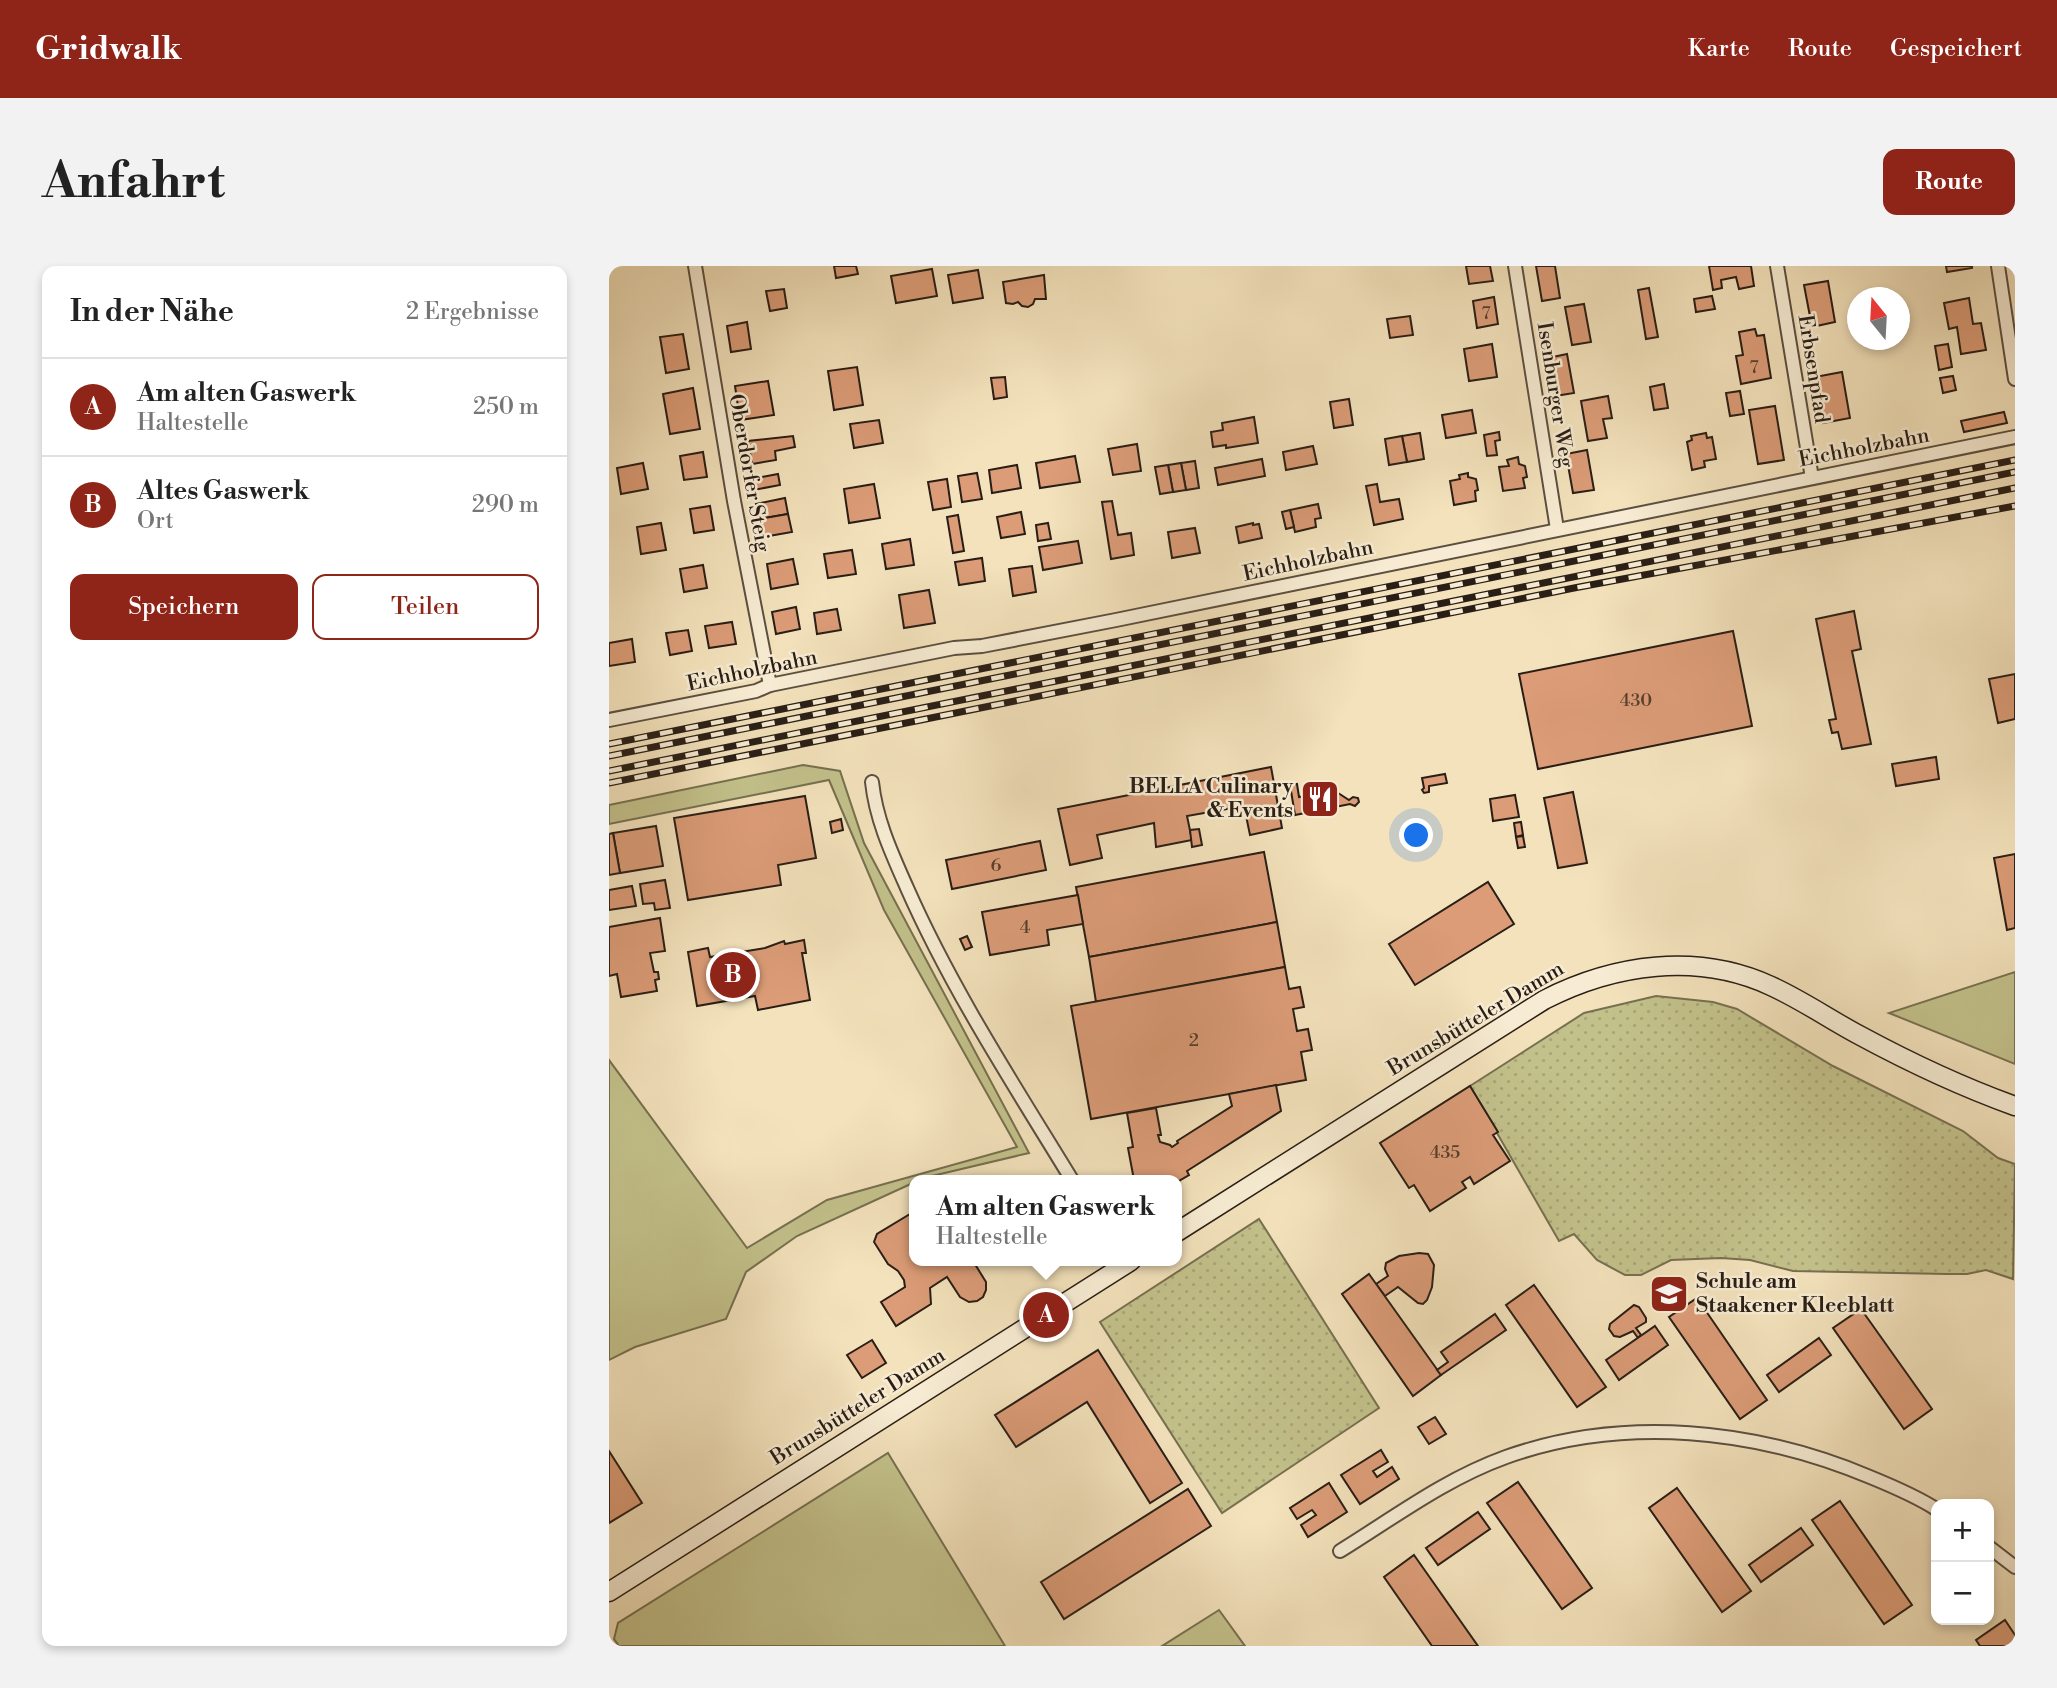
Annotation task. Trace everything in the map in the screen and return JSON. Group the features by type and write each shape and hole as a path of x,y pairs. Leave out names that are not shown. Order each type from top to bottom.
{"main road":[{"name":"Brunsbütteler Damm","path":"1182,1229 1544,1000 1585,980 1641,967 1705,967 1738,974 1768,985 1861,1036 1981,1093 2015,1106"},
{"name":"Brunsbütteler Damm","path":"609,1592 1119,1266"}],"street":[{"name":"Oberdorfer Steig","path":"695,266 734,501 769,685"},
{"name":"Isenburger Weg","path":"1515,266 1557,529"},
{"name":"Erbsenpfad","path":"1777,266 1812,478"},
{"path":"1998,266 2015,379"},
{"name":"Eichholzbahn","path":"609,720 756,691 769,685 1108,621 2015,437"},
{"path":"872,782 877,815 925,930 1069,1175"},
{"path":"1340,1551 1435,1490 1489,1464 1551,1444 1637,1432 1704,1434 1785,1448 1846,1466 1931,1507"},
{"path":"1994,1551 2015,1567"}],"shaded area":[{"path":"803,765 840,771 864,843 1029,1153 936,1175 917,1175 1017,1147 884,910 829,780 609,824 609,805"},
{"path":"2015,972 2015,1064 1889,1013"},
{"path":"1656,996 1713,1002 1737,1009 1833,1066 1963,1131 1998,1158 2015,1164 2013,1279 1986,1270 1967,1274 1793,1271 1750,1260 1721,1258 1671,1260 1641,1275 1625,1275 1597,1260 1574,1234 1559,1241 1470,1086 1584,1013"},
{"path":"609,1060 747,1248 827,1200 909,1177 909,1185 797,1236 746,1272 726,1319 635,1347 609,1360"},
{"path":"1259,1219 1379,1408 1222,1513 1100,1322"},
{"path":"888,1453 1005,1646 619,1646 614,1639 618,1623"},
{"path":"1219,1610 1245,1646 1162,1646"}],"building":[{"path":"834,266 856,266 858,274 836,278"},
{"path":"1466,266 1490,266 1493,281 1469,284"},
{"path":"1536,266 1555,266 1560,298 1542,301"},
{"path":"1709,266 1751,266 1754,286 1739,289 1736,277 1721,280 1722,288 1713,290"},
{"path":"1946,266 1972,266 1972,268 1947,272"},
{"path":"932,269 937,296 896,303 891,276"},
{"path":"978,270 983,298 953,303 948,275"},
{"path":"1044,275 1046,299 1035,299 1028,307 1018,302 1006,303 1003,282"},
{"path":"1828,281 1835,322 1812,327 1804,285"},
{"path":"1649,288 1658,337 1646,339 1638,290"},
{"path":"784,289 787,308 770,311 766,291"},
{"path":"1712,296 1715,309 1696,312 1694,299"},
{"path":"1494,297 1498,324 1477,328 1473,301"},
{"path":"1969,298 1973,324 1981,323 1986,350 1961,354 1957,327 1949,329 1944,303"},
{"path":"1584,304 1591,342 1572,345 1565,307"},
{"path":"1410,316 1413,335 1390,338 1387,319"},
{"path":"747,322 751,349 731,352 727,326"},
{"path":"1755,329 1757,336 1764,335 1771,378 1741,384 1736,356 1743,355 1739,332"},
{"path":"683,334 689,369 666,373 660,337"},
{"path":"1492,344 1497,377 1469,381 1464,349"},
{"path":"1948,344 1952,367 1939,370 1935,346"},
{"path":"1567,354 1574,393 1555,396 1548,358"},
{"path":"857,367 863,405 834,410 828,371"},
{"path":"1842,372 1850,418 1823,423 1815,377"},
{"path":"1953,376 1956,390 1943,393 1940,378"},
{"path":"1005,377 1007,397 994,399 991,378"},
{"path":"768,381 774,415 740,420 735,386"},
{"path":"1664,384 1668,408 1654,410 1650,387"},
{"path":"693,388 700,429 670,434 663,394"},
{"path":"1740,391 1744,414 1730,416 1726,393"},
{"path":"1608,396 1612,418 1603,419 1607,438 1588,441 1581,401"},
{"path":"1349,399 1353,425 1334,428 1330,402"},
{"path":"1775,406 1784,460 1758,464 1749,410"},
{"path":"1472,410 1476,433 1446,438 1442,415"},
{"path":"2004,412 2007,423 1964,432 1961,421"},
{"path":"1254,417 1258,443 1226,448 1226,445 1213,447 1211,432 1223,430 1222,423"},
{"path":"879,420 883,443 854,448 850,424"},
{"path":"1499,432 1500,440 1495,441 1497,455 1487,456 1484,435"},
{"path":"1420,433 1424,459 1407,462 1402,436"},
{"path":"1706,433 1707,438 1712,437 1716,459 1704,461 1705,467 1692,470 1687,442 1692,440 1691,436"},
{"path":"793,436 795,447 775,451 776,460 752,464 748,441"},
{"path":"1402,436 1407,462 1389,465 1385,439"},
{"path":"1137,444 1141,471 1113,475 1108,449"},
{"path":"1313,446 1317,464 1286,470 1283,452"},
{"path":"1587,450 1594,490 1573,493 1566,454"},
{"path":"703,452 707,477 684,480 680,456"},
{"path":"1075,456 1080,482 1040,488 1036,463"},
{"path":"1518,457 1519,464 1525,466 1525,488 1503,491 1499,467 1509,466 1507,460"},
{"path":"1262,459 1265,476 1218,485 1215,468"},
{"path":"1195,461 1199,488 1186,490 1181,463"},
{"path":"643,463 648,489 621,494 617,468"},
{"path":"1181,463 1186,490 1173,492 1168,465"},
{"path":"1017,465 1021,488 992,493 989,470"},
{"path":"1168,465 1173,492 1160,494 1155,467"},
{"path":"977,473 982,499 962,502 958,476"},
{"path":"1468,473 1468,477 1476,479 1476,501 1454,505 1450,481 1460,479 1459,475"},
{"path":"778,474 780,485 748,491 746,480"},
{"path":"947,479 951,507 933,510 928,482"},
{"path":"874,484 880,518 849,523 844,489"},
{"path":"1377,484 1380,502 1399,499 1403,519 1374,525 1366,486"},
{"path":"785,498 788,514 759,519 756,504"},
{"path":"1112,501 1118,535 1131,533 1134,555 1111,559 1102,502"},
{"path":"1318,504 1321,518 1315,519 1316,527 1295,532 1290,510"},
{"path":"710,506 714,530 694,533 690,509"},
{"path":"1290,510 1294,527 1286,529 1282,512"},
{"path":"1021,512 1025,534 1001,538 997,517"},
{"path":"788,514 792,532 763,537 759,519"},
{"path":"958,515 964,551 953,553 947,517"},
{"path":"661,523 666,550 641,554 637,527"},
{"path":"1048,523 1051,539 1038,541 1036,525"},
{"path":"1259,524 1262,538 1239,543 1236,527"},
{"path":"1195,528 1200,553 1172,558 1168,532"},
{"path":"910,539 914,565 886,569 882,544"},
{"path":"1078,541 1082,563 1043,570 1039,547"},
{"path":"852,550 856,574 828,578 824,554"},
{"path":"982,558 985,581 959,585 955,562"},
{"path":"793,559 798,584 771,589 767,564"},
{"path":"703,565 707,588 684,592 680,569"},
{"path":"1032,566 1036,592 1013,596 1009,569"},
{"path":"929,590 935,623 904,628 899,595"},
{"path":"796,607 800,629 776,634 772,612"},
{"path":"837,609 841,630 817,634 814,613"},
{"path":"1854,611 1861,649 1852,651 1871,744 1842,749 1838,732 1832,733 1829,720 1836,719 1816,619"},
{"path":"732,622 736,644 709,648 705,626"},
{"path":"688,630 692,651 670,655 666,633"},
{"path":"1733,631 1752,726 1538,769 1519,674"},
{"path":"632,639 635,662 609,666 609,643"},
{"path":"2015,674 2015,719 1998,723 1989,679"},
{"path":"1936,757 1939,779 1896,786 1892,764"},
{"path":"1271,767 1282,828 1250,835 1244,806 1187,816 1192,840 1156,847 1154,823 1097,835 1102,858 1070,865 1058,809"},
{"path":"1445,774 1447,783 1429,786 1429,792 1424,793 1422,778"},
{"name":"BELLA Culinary & Events","path":"1297,784 1299,797 1335,791 1349,800 1358,798 1359,802 1355,806 1350,804 1295,815 1290,785"},
{"path":"1573,792 1587,863 1558,868 1544,798"},
{"path":"1515,795 1519,817 1493,821 1490,799"},
{"path":"805,796 816,858 778,865 781,885 688,900 674,818"},
{"path":"841,819 843,830 832,833 830,822"},
{"path":"1521,822 1523,835 1516,837 1514,823"},
{"path":"656,826 663,866 620,873 613,833"},
{"path":"1199,829 1202,845 1192,847 1190,830"},
{"path":"613,833 620,873 609,875 609,834"},
{"path":"1523,836 1525,847 1518,848 1516,837"},
{"path":"1040,841 1046,870 952,889 946,860"},
{"path":"1264,852 1277,922 1089,957 1076,887"},
{"path":"2015,854 2015,928 2007,930 1994,858"},
{"path":"665,880 670,908 655,910 654,903 643,904 640,884"},
{"path":"1488,882 1514,924 1415,985 1389,944"},
{"path":"632,886 636,906 609,910 609,890"},
{"path":"1078,895 1083,924 1047,930 1049,945 990,955 982,912"},
{"path":"660,918 665,951 650,953 654,972 658,972 659,979 655,980 657,991 621,997 617,974 609,976 609,927"},
{"path":"1277,922 1285,967 1096,1002 1089,957"},
{"path":"967,936 972,947 965,950 960,939"},
{"path":"804,940 806,953 802,953 810,1000 758,1010 755,996 697,1006 688,952 708,948 710,957 765,948 784,941 785,944"},
{"path":"1285,967 1289,989 1300,987 1304,1007 1293,1009 1297,1031 1308,1029 1312,1050 1301,1052 1306,1080 1091,1119 1071,1006"},
{"path":"1276,1085 1281,1111 1187,1171 1189,1175 1182,1179 1182,1175 1133,1175 1128,1148 1133,1147 1127,1113 1156,1108 1160,1142 1172,1147 1177,1141 1232,1106 1229,1094"},
{"path":"1470,1086 1498,1132 1493,1135 1510,1161 1474,1184 1470,1177 1462,1182 1466,1188 1430,1211 1414,1185 1409,1188 1380,1143"},
{"path":"909,1215 909,1266 976,1266 986,1282 983,1297 969,1302 960,1297 947,1277 930,1288 931,1304 896,1326 881,1302 905,1287 904,1280 898,1271 888,1264 874,1242 877,1234"},
{"path":"1428,1254 1434,1265 1432,1287 1427,1300 1423,1304 1418,1303 1398,1287 1385,1296 1376,1284 1388,1276 1386,1263 1399,1256"},
{"path":"1369,1274 1441,1375 1413,1396 1342,1294"},
{"path":"1534,1285 1606,1387 1577,1407 1506,1305"},
{"path":"1697,1298 1767,1400 1740,1419 1669,1317"},
{"path":"1634,1305 1639,1307 1646,1318 1646,1322 1636,1328 1641,1335 1638,1338 1633,1331 1620,1337 1614,1336 1609,1329 1610,1324"},
{"path":"1861,1309 1932,1409 1904,1429 1833,1328"},
{"path":"1495,1314 1506,1330 1441,1375 1437,1370 1448,1362 1441,1352"},
{"path":"1655,1326 1668,1345 1619,1380 1606,1360"},
{"path":"1819,1338 1831,1355 1779,1392 1767,1375"},
{"path":"872,1340 886,1363 862,1378 847,1355"},
{"path":"1098,1350 1182,1483 1150,1503 1087,1402 1016,1447 995,1415"},
{"path":"1435,1417 1446,1434 1429,1444 1418,1427"},
{"path":"1381,1450 1388,1462 1373,1471 1377,1477 1392,1467 1399,1479 1360,1504 1341,1475"},
{"path":"609,1451 642,1503 609,1523"},
{"path":"1518,1482 1592,1588 1562,1609 1487,1503"},
{"path":"1329,1483 1347,1512 1308,1537 1301,1525 1316,1515 1312,1510 1297,1519 1290,1508"},
{"path":"1677,1488 1751,1591 1722,1612 1649,1508"},
{"path":"1188,1489 1211,1526 1064,1619 1041,1582"},
{"path":"1840,1501 1912,1605 1884,1624 1812,1520"},
{"path":"1478,1512 1490,1529 1438,1565 1426,1548"},
{"path":"1801,1528 1813,1545 1761,1582 1749,1565"},
{"path":"1414,1555 1478,1646 1432,1646 1384,1577"},
{"path":"2005,1620 2015,1635 2015,1646 1980,1646 1976,1640"}],"railway":[{"path":"609,744 2015,460"},
{"path":"609,756 2015,472"},
{"path":"609,771 2015,488"},
{"path":"609,783 1574,588 2015,506"}],"place":[{"name":"BELLA Culinary & Events","path":"1320,799"},
{"name":"Altes Gaswerk","path":"733,975"},
{"name":"Schule am Staakener Kleeblatt","path":"1669,1294"},
{"name":"Am alten Gaswerk","path":"1046,1315"}]}
